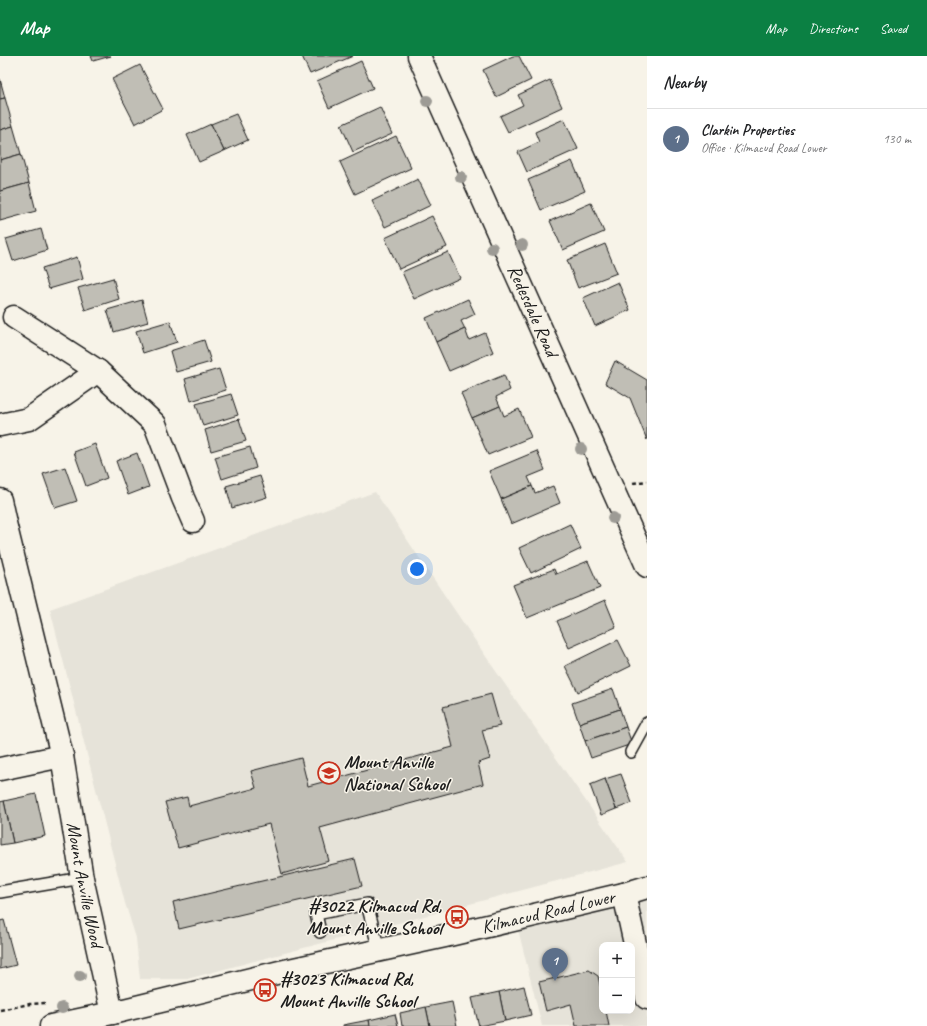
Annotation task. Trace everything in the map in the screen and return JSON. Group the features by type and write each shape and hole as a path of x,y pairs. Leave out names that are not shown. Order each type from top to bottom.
{"street":[{"name":"Redesdale Road","path":"419,56 647,566"},
{"path":"14,317 98,371 154,424 193,520"},
{"path":"0,425 29,419 98,371"},
{"name":"Mount Anville Wood","path":"0,500 2,524 62,756 82,878 112,1013"},
{"path":"0,769 62,756"},
{"name":"Kilmacud Road Lower","path":"51,1026 624,894 647,887"},
{"path":"624,894 647,998"}],"lane":[{"path":"631,752 647,723"},
{"path":"0,892 82,878"},
{"path":"320,932 316,914 367,904 379,950"}],"shaded area":[{"name":"Mount Anville National School","path":"375,492 493,667 628,862 187,979 140,979 136,938 125,903 50,609"},
{"path":"647,888 647,1026 542,1026 516,921"}],"building":[{"path":"91,56 111,56 93,61"},
{"path":"302,56 353,56 310,74"},
{"path":"513,56 519,56 531,80 496,97 483,70"},
{"path":"361,61 373,88 329,108 317,81"},
{"path":"140,65 163,109 135,124 112,79"},
{"path":"0,79 5,98 0,99"},
{"path":"550,80 562,107 508,132 500,116 523,105 518,95"},
{"path":"5,98 13,126 0,130 0,99"},
{"path":"380,107 392,134 353,152 341,125"},
{"path":"236,114 248,140 224,151 211,124"},
{"path":"564,119 578,149 527,172 518,152 539,142 535,132"},
{"path":"211,124 224,151 199,162 187,135"},
{"path":"13,126 21,154 0,160 0,130"},
{"path":"396,136 411,168 355,194 340,162"},
{"path":"21,154 29,183 0,191 0,160"},
{"path":"572,161 585,191 541,210 528,180"},
{"path":"418,179 431,205 385,227 372,201"},
{"path":"29,183 36,211 0,221 0,191"},
{"path":"591,203 604,232 563,250 550,221"},
{"path":"432,216 447,247 399,269 385,238"},
{"path":"41,229 47,250 13,261 6,239"},
{"path":"605,244 617,273 578,288 567,260"},
{"path":"448,252 460,278 414,299 402,272"},
{"path":"77,257 83,279 49,289 42,268"},
{"path":"113,278 119,299 85,310 78,288"},
{"path":"618,282 630,310 595,326 583,298"},
{"path":"468,299 475,314 461,321 465,329 436,342 426,318"},
{"path":"142,300 148,322 114,332 107,310"},
{"path":"170,321 177,342 143,353 136,331"},
{"path":"465,329 469,340 485,333 493,352 449,371 436,342"},
{"path":"204,340 211,362 176,372 170,351"},
{"path":"615,361 647,380 647,440 630,398 605,383"},
{"path":"219,369 226,390 191,401 185,379"},
{"path":"504,375 510,390 496,397 500,406 472,418 461,393"},
{"path":"231,394 238,415 203,426 196,404"},
{"path":"500,406 504,416 519,409 531,437 488,455 472,418"},
{"path":"239,419 246,441 211,451 205,430"},
{"path":"95,444 107,478 86,486 74,452"},
{"path":"250,447 256,468 222,479 215,457"},
{"path":"537,451 545,470 528,477 532,486 501,499 489,471"},
{"path":"137,453 149,487 128,495 116,461"},
{"path":"65,467 77,501 55,508 43,474"},
{"path":"260,476 267,497 232,508 226,486"},
{"path":"532,486 535,493 553,486 560,503 511,524 501,499"},
{"path":"570,524 581,549 531,573 519,548"},
{"path":"588,561 600,588 527,618 513,585 554,569 556,574"},
{"path":"605,600 616,627 569,648 557,621"},
{"path":"618,640 631,666 578,692 565,666"},
{"path":"613,689 620,709 579,723 572,703"},
{"path":"491,694 500,726 482,730 490,759 478,763 483,784 320,828 329,861 282,874 269,824 178,848 165,802 187,797 189,806 256,788 251,771 301,758 308,786 453,747 443,707"},
{"path":"620,709 626,727 585,741 579,723"},
{"path":"626,727 632,744 591,758 585,741"},
{"path":"621,774 632,803 616,809 605,779"},
{"path":"605,779 616,809 601,815 590,785"},
{"path":"36,794 45,836 13,843 4,801"},
{"path":"4,801 13,843 0,845 0,802"},
{"path":"355,859 362,886 179,929 173,902"},
{"path":"4,920 16,965 0,969 0,921"},
{"path":"589,970 598,976 599,1014 607,1014 609,1026 576,1026 571,1004 546,1011 539,982"},
{"path":"524,986 531,1015 505,1021 499,992"},
{"path":"499,992 505,1021 479,1026 472,998"},
{"path":"452,1002 457,1026 430,1026 426,1007"},
{"path":"426,1007 430,1026 402,1026 400,1013"},
{"path":"395,1014 398,1026 370,1026 369,1020"},
{"path":"369,1020 370,1026 343,1026 343,1025"}],"place":[{"name":"Mount Anville National School","path":"329,773"},
{"name":"#3022 Kilmacud Rd, Mount Anville School","path":"457,917"},
{"name":"Clarkin Properties","path":"555,981"},
{"name":"#3023 Kilmacud Rd, Mount Anville School","path":"265,990"}]}
